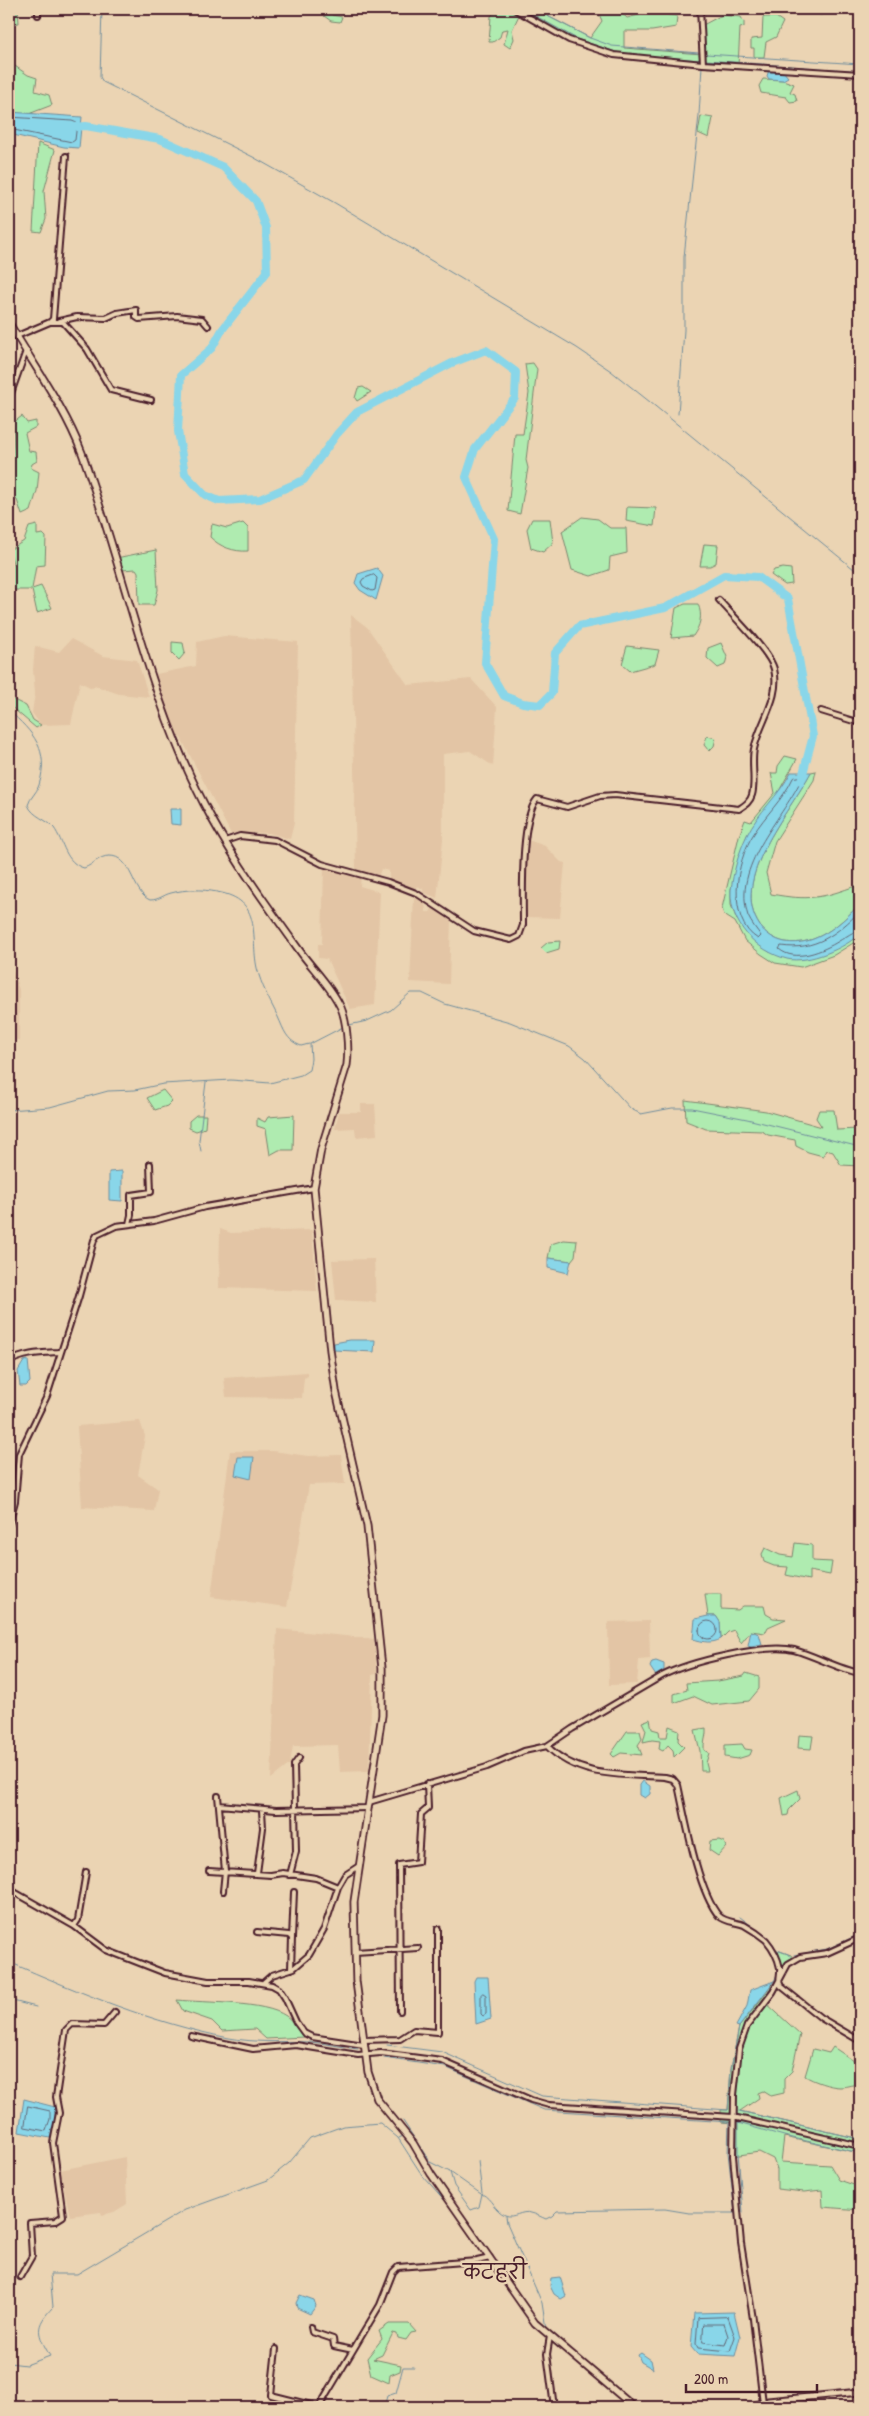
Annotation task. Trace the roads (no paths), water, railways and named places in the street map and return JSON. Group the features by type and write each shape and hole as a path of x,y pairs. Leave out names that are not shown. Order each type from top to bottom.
{"main road":[{"path":"9,323 54,394 82,454 172,737 196,789 225,841 301,953 340,1004 343,1015 349,1054 321,1149 314,1188 330,1350 336,1391 367,1526 382,1668 382,1715 354,1902 355,1952 368,2072 377,2098 413,2143 431,2174 535,2323 634,2407"}],"street":[{"path":"38,9 38,15"},
{"path":"514,9 569,40 597,50 634,58 860,74"},
{"path":"700,9 703,64"},
{"path":"50,322 54,310 66,156"},
{"path":"16,336 50,322 77,317 106,318 117,313 136,310 136,317 139,319 177,316 202,319 208,326"},
{"path":"59,321 63,322 87,349 111,390 151,400"},
{"path":"9,399 26,351"},
{"path":"225,841 240,836 275,840 322,864 388,882 416,893 474,931 511,940 519,936 523,924 526,833 530,810 537,799 567,807 600,796 615,795 739,808 750,800 753,789 754,751 762,723 776,694 774,668 767,654 719,600"},
{"path":"821,711 832,716 860,723"},
{"path":"129,1224 132,1215 131,1195 151,1192 150,1164"},
{"path":"9,1524 15,1501 18,1454 47,1396 59,1352 79,1296 94,1240 105,1231 129,1224 154,1221 229,1203 314,1188"},
{"path":"9,1362 16,1358 39,1353 59,1352"},
{"path":"219,1805 262,1810 294,1810 368,1805 427,1784 487,1767 524,1751 547,1746 572,1729 676,1668 702,1661 752,1652 792,1650 860,1672"},
{"path":"547,1746 565,1762 601,1774 666,1777 672,1779 678,1785 693,1852 713,1906 721,1918 742,1925 766,1941 780,1968 779,1983"},
{"path":"290,1874 296,1851 294,1765 299,1758"},
{"path":"400,2011 399,1866 418,1862 421,1814 428,1808 427,1784"},
{"path":"218,1796 224,1871 223,1891"},
{"path":"257,1873 263,1828 262,1810"},
{"path":"264,1982 272,1975 301,1963 309,1955 324,1929 338,1887 345,1875 359,1866"},
{"path":"209,1871 290,1874 316,1878 338,1887"},
{"path":"74,1926 78,1920 86,1872"},
{"path":"9,1889 74,1926 112,1953 175,1977 264,1982 279,1989 291,2007 299,2028 304,2033 312,2037 364,2043 400,2039 414,2030 438,2032 438,1929"},
{"path":"291,1968 294,1892"},
{"path":"257,1932 289,1935 292,1938"},
{"path":"765,2404 740,2234 733,2156 736,2069 747,2026 779,1983 788,1964 794,1960 828,1953 860,1938"},
{"path":"355,1952 418,1948"},
{"path":"779,1983 821,2018 860,2041"},
{"path":"20,2277 32,2256 30,2223 55,2221 63,2216 53,2142 59,2113 56,2097 66,2030 72,2024 104,2025 115,2012"},
{"path":"191,2036 253,2049 296,2045 358,2055 381,2053 442,2060 531,2100 549,2105 733,2117 860,2146"},
{"path":"276,2349 271,2395 319,2407 383,2299 392,2272 398,2267 458,2263 490,2258"},
{"path":"311,2326 312,2332 333,2339 334,2346 353,2350"},
{"path":"550,2336 547,2354 554,2407"},
{"path":"751,2407 860,2392"}],"water":[{"path":"769,70 783,71 788,77 783,80 769,79 767,76"},
{"path":"9,112 82,117 79,148 64,147 9,134"},
{"path":"377,568 383,576 376,600 360,590 355,583 358,574"},
{"path":"791,772 811,772 777,826 757,868 752,888 752,908 760,926 765,932 781,941 796,943 807,941 836,926 860,904 860,933 854,939 826,954 795,960 776,955 755,942 747,934 735,914 731,890 741,848 747,835 781,789"},
{"path":"170,809 181,809 181,825 171,824"},
{"path":"122,1171 122,1201 109,1200 109,1172"},
{"path":"548,1258 571,1261 568,1273 548,1268"},
{"path":"350,1340 375,1340 374,1352 334,1350 334,1343"},
{"path":"28,1360 30,1382 26,1386 20,1386 18,1371 24,1361"},
{"path":"238,1457 254,1457 251,1479 235,1475"},
{"path":"716,1616 720,1622 721,1639 707,1642 693,1639 695,1619"},
{"path":"751,1631 759,1634 762,1644 748,1645"},
{"path":"656,1661 664,1664 664,1670 656,1676 650,1667 652,1662"},
{"path":"643,1781 650,1786 650,1794 645,1798 640,1795 640,1785"},
{"path":"476,1977 488,1977 491,2019 476,2024 474,1981"},
{"path":"774,1981 739,2027 736,2026 747,2006 750,1990"},
{"path":"24,2099 55,2107 55,2119 50,2138 19,2132"},
{"path":"560,2277 566,2296 561,2299 554,2294 550,2286 551,2278"},
{"path":"300,2295 314,2300 316,2306 310,2314 297,2308 296,2303"},
{"path":"734,2312 740,2337 735,2356 697,2354 691,2347 694,2313"},
{"path":"641,2353 651,2360 653,2369 641,2362 638,2355"}],"waterway":[{"path":"102,9 100,77 103,82 253,157 335,203 577,348 611,371 650,402 860,574"},
{"path":"523,9 577,39 622,54"},
{"path":"534,9 590,38 612,46 699,53"},
{"path":"706,54 860,64"},
{"path":"636,55 700,60"},
{"path":"705,60 860,71"},
{"path":"678,414 684,330 684,257 699,115 702,66"},
{"path":"73,127 86,126 160,139 223,167 256,201 266,228 267,272 222,330 212,348 181,375 178,431 185,474 205,495 219,501 260,499 304,480 337,434 357,412 452,363 486,350 516,372 515,398 475,449 466,477 494,539 485,663 504,696 523,703 540,705 552,693 555,653 579,626 665,608 724,575 758,577 788,599 813,736 801,781"},
{"path":"9,711 32,734 41,752 42,773 37,790 28,805 33,812 54,828 73,862 84,868 102,857 117,857 123,861 139,890 150,900 177,892 200,890 232,896 242,903 252,921 257,968 266,993 289,1038 301,1046 309,1044"},
{"path":"349,1025 367,1021 391,1010 410,993 422,993 445,1004 510,1022 569,1046 585,1058 631,1109 641,1114 672,1108 692,1108 747,1119 860,1147"},
{"path":"9,1110 50,1107 108,1091 135,1090 163,1084 231,1080 270,1083 301,1075 309,1070 311,1059 310,1044 343,1027"},
{"path":"201,1151 199,1141 206,1082"},
{"path":"740,1917 769,1939 777,1950 788,1954 790,1957"},
{"path":"735,1924 749,1930"},
{"path":"755,1934 774,1955 778,1968 774,1981"},
{"path":"794,1955 827,1949 860,1934"},
{"path":"9,1962 117,2006 200,2032 239,2040 309,2042 358,2049"},
{"path":"9,2000 36,2007"},
{"path":"387,2045 442,2052 542,2096 728,2110 731,2069 739,2027"},
{"path":"384,2058 445,2067 544,2110 729,2122 728,2153 735,2213 689,2213 665,2209 557,2211 546,2219 527,2212 511,2216 505,2215 482,2194 479,2207 471,2210 454,2186 450,2172 430,2162 403,2121"},
{"path":"739,2111 860,2139"},
{"path":"9,2363 26,2365 50,2356 40,2336 40,2325 53,2307 50,2274 77,2274 185,2210 268,2180 289,2163 310,2138 343,2126 380,2123 398,2138 422,2175 448,2204 475,2242"},
{"path":"743,2212 738,2153 738,2123 784,2136 860,2153"},
{"path":"399,2138 403,2136"},
{"path":"478,2161 482,2193"},
{"path":"450,2172 481,2194"},
{"path":"506,2216 507,2223 542,2303 546,2329"},
{"path":"384,2407 387,2396 396,2393 403,2367 414,2367"}],"district":[{"name":"कटहरी","path":"495,2272"}]}
